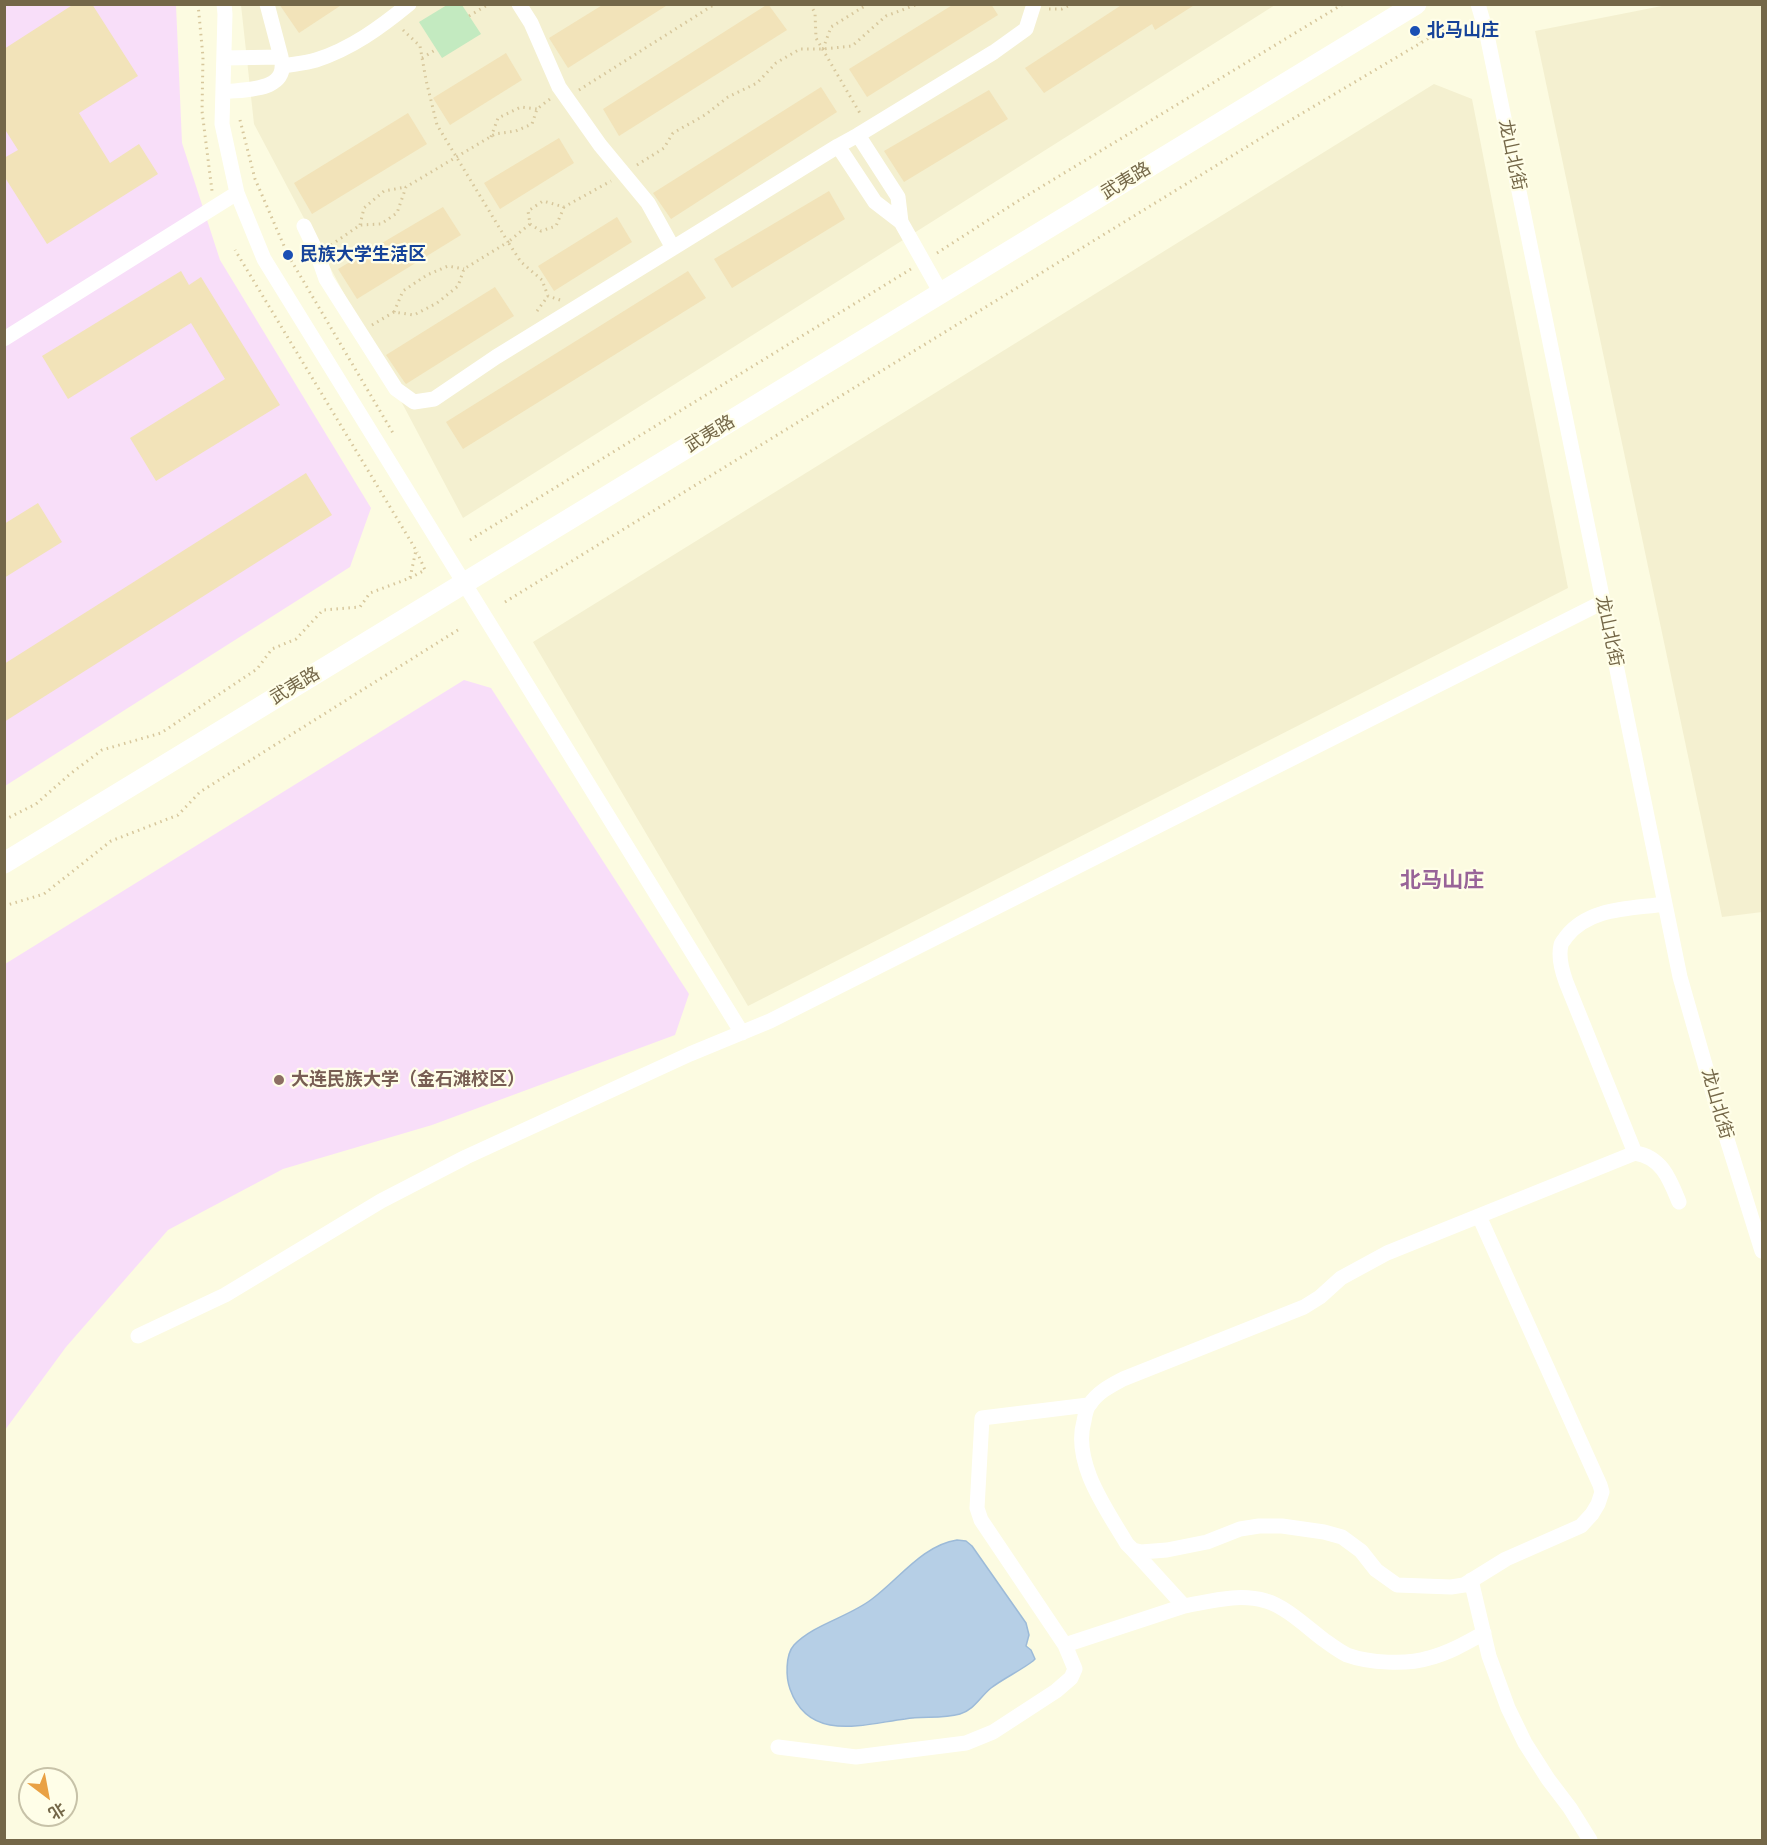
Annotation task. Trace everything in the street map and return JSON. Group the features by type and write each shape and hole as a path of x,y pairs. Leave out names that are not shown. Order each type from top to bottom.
{"main road":[{"name":"武夷路","path":"4,862 1416,4"}],"street":[{"path":"224,4 222,124 237,193 264,259 742,1033"},
{"path":"223,92 266,87 277,80 282,62 267,4"},
{"path":"224,58 282,62 316,60 350,45 391,19 409,4"},
{"path":"519,4 531,23 564,94 600,145 648,203 673,248"},
{"name":"龙山北街","path":"1478,4 1487,35 1680,977 1720,1117 1762,1251"},
{"path":"304,226 326,279 396,389 414,402 434,399 496,357 994,52 1026,29 1033,7"},
{"path":"861,133 898,197 901,222 942,293"},
{"path":"838,146 875,202 901,222"},
{"path":"4,339 237,193"},
{"path":"138,1336 225,1295 392,1195 466,1157 690,1054 770,1022 1604,602"},
{"path":"1635,1153 1566,982 1561,965 1561,944 1572,929 1597,914 1665,904"},
{"path":"1184,1606 1127,1544 1087,1470 1082,1428 1088,1405 1104,1389 1123,1379 1304,1307 1320,1297 1341,1278 1370,1261 1635,1153 1647,1155 1660,1166 1668,1177 1679,1202"},
{"path":"1133,1550 1141,1552 1167,1550 1207,1542 1240,1529 1282,1526 1342,1537 1361,1551 1376,1570 1397,1585 1451,1587 1464,1585 1506,1559 1581,1527 1598,1504 1602,1492 1479,1216"},
{"path":"778,1747 856,1757 966,1743 993,1732 1056,1691 1071,1678 1075,1670 1065,1645 981,1520 977,1508 982,1418 1088,1405"},
{"path":"1472,1580 1489,1656 1508,1708 1525,1743 1590,1840"},
{"path":"1065,1645 1184,1606 1232,1597 1268,1601 1347,1654 1382,1661 1406,1662 1429,1659 1451,1651 1484,1633"}],"path":[{"path":"198,4 203,57 202,111 212,191"},
{"path":"469,16 489,4"},
{"path":"491,136 498,118 521,107 537,108 564,94 715,4"},
{"path":"810,4 815,12 816,38 861,114 861,133"},
{"path":"823,49 831,27 868,4"},
{"path":"530,224 542,231 555,226 564,207 664,148 673,133 705,115 728,97 757,83 776,63 800,49 852,46 886,16 918,4"},
{"path":"1033,7 1062,9 1072,4"},
{"path":"470,540 868,297 1018,201 1343,4"},
{"path":"391,19 420,46 437,125 508,242 521,262 542,280 548,296 567,302 572,310"},
{"path":"505,602 1259,139 1451,25"},
{"path":"1415,30 1421,42"},
{"path":"422,58 437,49"},
{"path":"360,225 364,208 384,191 406,188 491,136 516,131 532,124 537,108"},
{"path":"317,253 360,225 381,225 397,213 406,188"},
{"path":"530,224 528,211 543,201 564,207"},
{"path":"394,312 414,315 437,303 458,286 464,269 508,242 530,224"},
{"path":"4,820 36,804 102,750 161,733 257,669 272,649 296,639 323,610 360,607 370,593 425,570 416,550 235,250"},
{"path":"360,332 394,312 404,291 427,275 448,266 464,269"},
{"path":"410,578 416,550"},
{"path":"4,906 44,894 111,841 178,815 200,792 461,628"}],"shaded area":[{"path":"1672,4 1762,5 1762,912 1722,917 1535,31"},
{"path":"5,5 176,5 182,143 220,260 371,508 350,567 5,786"},
{"path":"241,5 1275,5 463,518 254,124"},
{"path":"1434,84 1472,99 1568,588 748,1006 533,642"},
{"name":"大连民族大学（金石滩校区）","path":"464,680 491,688 689,994 675,1035 432,1125 283,1169 168,1230 66,1347 5,1430 5,964"}],"green space":[{"path":"447,5 462,5 481,34 442,58 419,22"}],"water":[{"path":"957,1540 966,1541 972,1546 1026,1623 1029,1635 1026,1646 1031,1650 1035,1659 991,1688 973,1706 960,1714 856,1726 824,1724 810,1717 799,1706 790,1689 787,1673 788,1660 794,1645 811,1631 853,1611 872,1599 922,1556 945,1543"}],"building":[{"path":"74,4 92,4 138,76 79,113 110,163 139,144 158,174 47,244 4,176 4,158 18,150 4,128 4,49"},
{"path":"279,4 343,4 299,33"},
{"path":"604,4 669,4 568,68 549,38"},
{"path":"768,4 787,30 619,136 603,109"},
{"path":"954,4 991,4 998,15 867,97 849,69"},
{"path":"1123,4 1196,4 1155,30 1152,24 1044,93 1025,68"},
{"path":"506,53 522,80 450,125 433,98"},
{"path":"821,87 837,112 671,219 653,193"},
{"path":"989,90 1008,119 904,182 884,151"},
{"path":"408,113 427,144 312,214 294,183"},
{"path":"559,138 574,163 500,209 484,183"},
{"path":"829,191 845,219 732,288 714,259"},
{"path":"443,207 461,235 357,299 338,269"},
{"path":"617,217 632,242 554,291 538,266"},
{"path":"181,271 189,285 201,277 280,405 156,481 130,438 225,379 191,323 68,399 42,356"},
{"path":"688,271 706,298 463,449 446,422"},
{"path":"495,287 514,316 406,384 386,355"},
{"path":"306,473 332,515 4,722 4,664"},
{"path":"38,503 62,542 4,578 4,524"}],"place":[{"name":"北马山庄","path":"1415,31"},
{"name":"民族大学生活区","path":"288,255"},
{"name":"大连民族大学（金石滩校区）","path":"279,1080"}],"district":[{"name":"北马山庄","path":"1442,881"}]}
